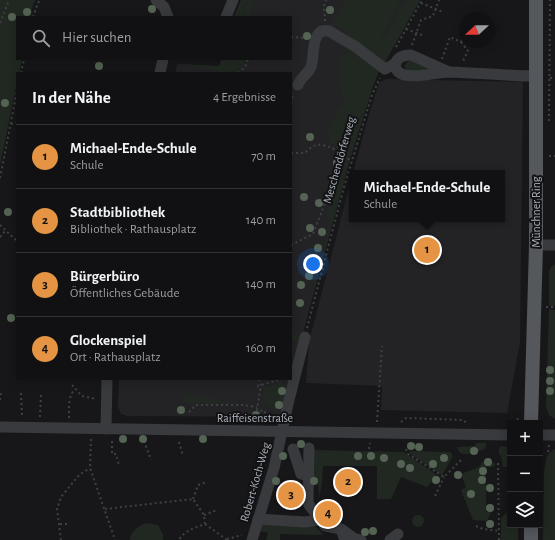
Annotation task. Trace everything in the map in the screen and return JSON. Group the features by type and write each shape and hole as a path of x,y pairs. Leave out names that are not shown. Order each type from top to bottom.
{"main road":[{"name":"Münchner Ring","path":"526,420 533,332 536,245 536,0"},
{"path":"531,528 531,540"}],"street":[{"path":"156,0 164,7 168,16"},
{"path":"226,16 233,0"},
{"path":"298,85 300,80 310,68 315,42 321,31 327,30 356,47 385,69 394,57"},
{"path":"394,57 399,58 405,55 411,56 449,71 495,75 537,76"},
{"path":"394,57 396,70 401,74 408,76 430,76 449,71"},
{"path":"160,72 163,60"},
{"path":"536,245 555,246"},
{"name":"Robert-Koch-Weg","path":"252,538 274,468 305,337"},
{"path":"106,429 107,380"},
{"name":"Raiffeisenstraße","path":"0,427 106,429 283,426 507,435"},
{"path":"543,435 555,435"},
{"path":"310,448 308,504 325,526 345,527 355,539 361,540"},
{"path":"293,450 301,474 309,476"},
{"path":"258,519 305,522 319,520"},
{"path":"345,527 345,540"}],"path":[{"path":"0,23 9,0"},
{"path":"34,16 40,0"},
{"path":"326,0 324,6 324,18 327,30"},
{"path":"394,57 406,29 422,0"},
{"path":"411,48 421,20 433,16 440,0"},
{"path":"421,3 443,12"},
{"path":"406,29 422,34"},
{"path":"292,37 305,38 315,42"},
{"path":"449,71 450,37 459,41"},
{"path":"449,71 468,51 466,48"},
{"path":"21,72 24,60"},
{"path":"239,72 245,67 248,60"},
{"name":"Meschendörferweg","path":"349,170 372,95 385,69"},
{"path":"0,178 16,96"},
{"path":"10,124 16,122"},
{"path":"292,153 305,153 312,146 320,144 333,148 338,156 339,167 314,234 292,245"},
{"path":"338,156 352,160"},
{"path":"549,156 555,156"},
{"name":"Meschendörferweg","path":"305,337 349,171"},
{"path":"0,225 16,240"},
{"path":"0,237 5,231"},
{"path":"546,307 555,307"},
{"path":"370,422 377,422 382,346"},
{"path":"259,380 261,385 256,410 265,411 264,421"},
{"path":"257,386 279,380"},
{"path":"72,385 82,396 98,400"},
{"path":"69,418 70,398 75,389"},
{"path":"0,400 1,392"},
{"path":"21,393 22,417"},
{"path":"40,418 41,394"},
{"path":"189,412 196,404 243,405 257,407"},
{"path":"400,423 406,418 463,420 468,424"},
{"path":"92,429 90,468 115,540"},
{"path":"112,441 112,454 116,454 119,465"},
{"path":"144,441 151,460"},
{"path":"179,442 183,456"},
{"path":"406,449 408,454 444,477"},
{"path":"435,496 444,477 461,460"},
{"path":"498,463 499,540"},
{"path":"61,540 57,509 61,497 79,475 90,468"},
{"path":"193,499 198,485 206,482"},
{"path":"105,509 193,499"},
{"path":"193,499 204,515 205,524 227,540 245,535 252,538"},
{"path":"204,515 217,510"},
{"path":"60,524 69,524"},
{"path":"179,540 182,535 190,530 205,524"},
{"path":"476,526 483,529 499,531"}],"shaded area":[{"path":"0,0 36,0 33,4 31,16 16,16 16,60 22,60 19,72 16,72 16,88 0,165"},
{"path":"241,0 420,0 379,71 373,86 351,156 292,373 292,72 175,72 177,64 219,66 222,60 292,60 292,16 234,16"},
{"path":"241,0 247,0 242,16 234,16"},
{"path":"248,0 255,0 249,16 242,16"},
{"path":"345,0 401,0 378,46 388,33 395,19 396,13 405,0 420,0 384,64 346,35 350,34 332,24"},
{"path":"348,45 379,71 351,156 347,155 329,141 328,127 345,101 339,80 339,70 341,58 350,51"},
{"path":"222,60 246,60 239,70 233,72 220,72 177,64 219,66"},
{"path":"408,61 412,61 431,70 409,72 405,68"},
{"path":"386,79 523,82 520,342 507,413 381,410 382,386 306,383 309,342 349,188 349,222 505,222 505,170 354,170 379,83"},
{"path":"345,162 349,163 300,342 292,339 292,335 301,336 330,223 326,215 336,178 343,171"},
{"path":"555,264 555,306 549,306 549,271"},
{"path":"549,309 555,310 555,419 549,415 546,407"},
{"path":"119,380 291,380 280,417 128,416 121,414 118,407"},
{"path":"277,382 285,384 286,387 282,407 277,410 267,406 263,398 264,390 268,386"},
{"path":"184,393 240,404 182,403"},
{"path":"477,443 486,443 485,449 465,454 461,453 457,447 474,446"},
{"path":"502,446 507,447 507,467 503,467 501,456 499,454 499,448"},
{"path":"555,449 555,540 543,540 544,472 547,456"},
{"path":"313,450 404,452 441,478 436,485 431,482 427,487 401,477 391,499 377,499 377,466 323,466 322,484 319,498 318,482 313,482"},
{"path":"410,451 450,452 452,454 452,458 442,475 410,454"},
{"path":"487,461 495,464 494,467 486,467 486,512 491,512 487,521 473,520 461,490 466,487 461,474 479,467 482,462"},
{"path":"507,512 507,528 518,528 518,540 501,540 501,518"},
{"path":"416,515 420,515 424,521 420,527 416,527 412,523 412,519"},
{"path":"263,522 314,524 323,534 280,534 280,540 266,540 268,533 260,531"},
{"path":"146,523 158,525 163,534 163,540 130,540 135,529"}],"place":[{"name":"Michael-Ende-Schule","path":"427,250"},
{"name":"Stadtbibliothek","path":"348,482"},
{"name":"Bürgerbüro","path":"291,495"},
{"name":"Glockenspiel","path":"328,514"}]}
